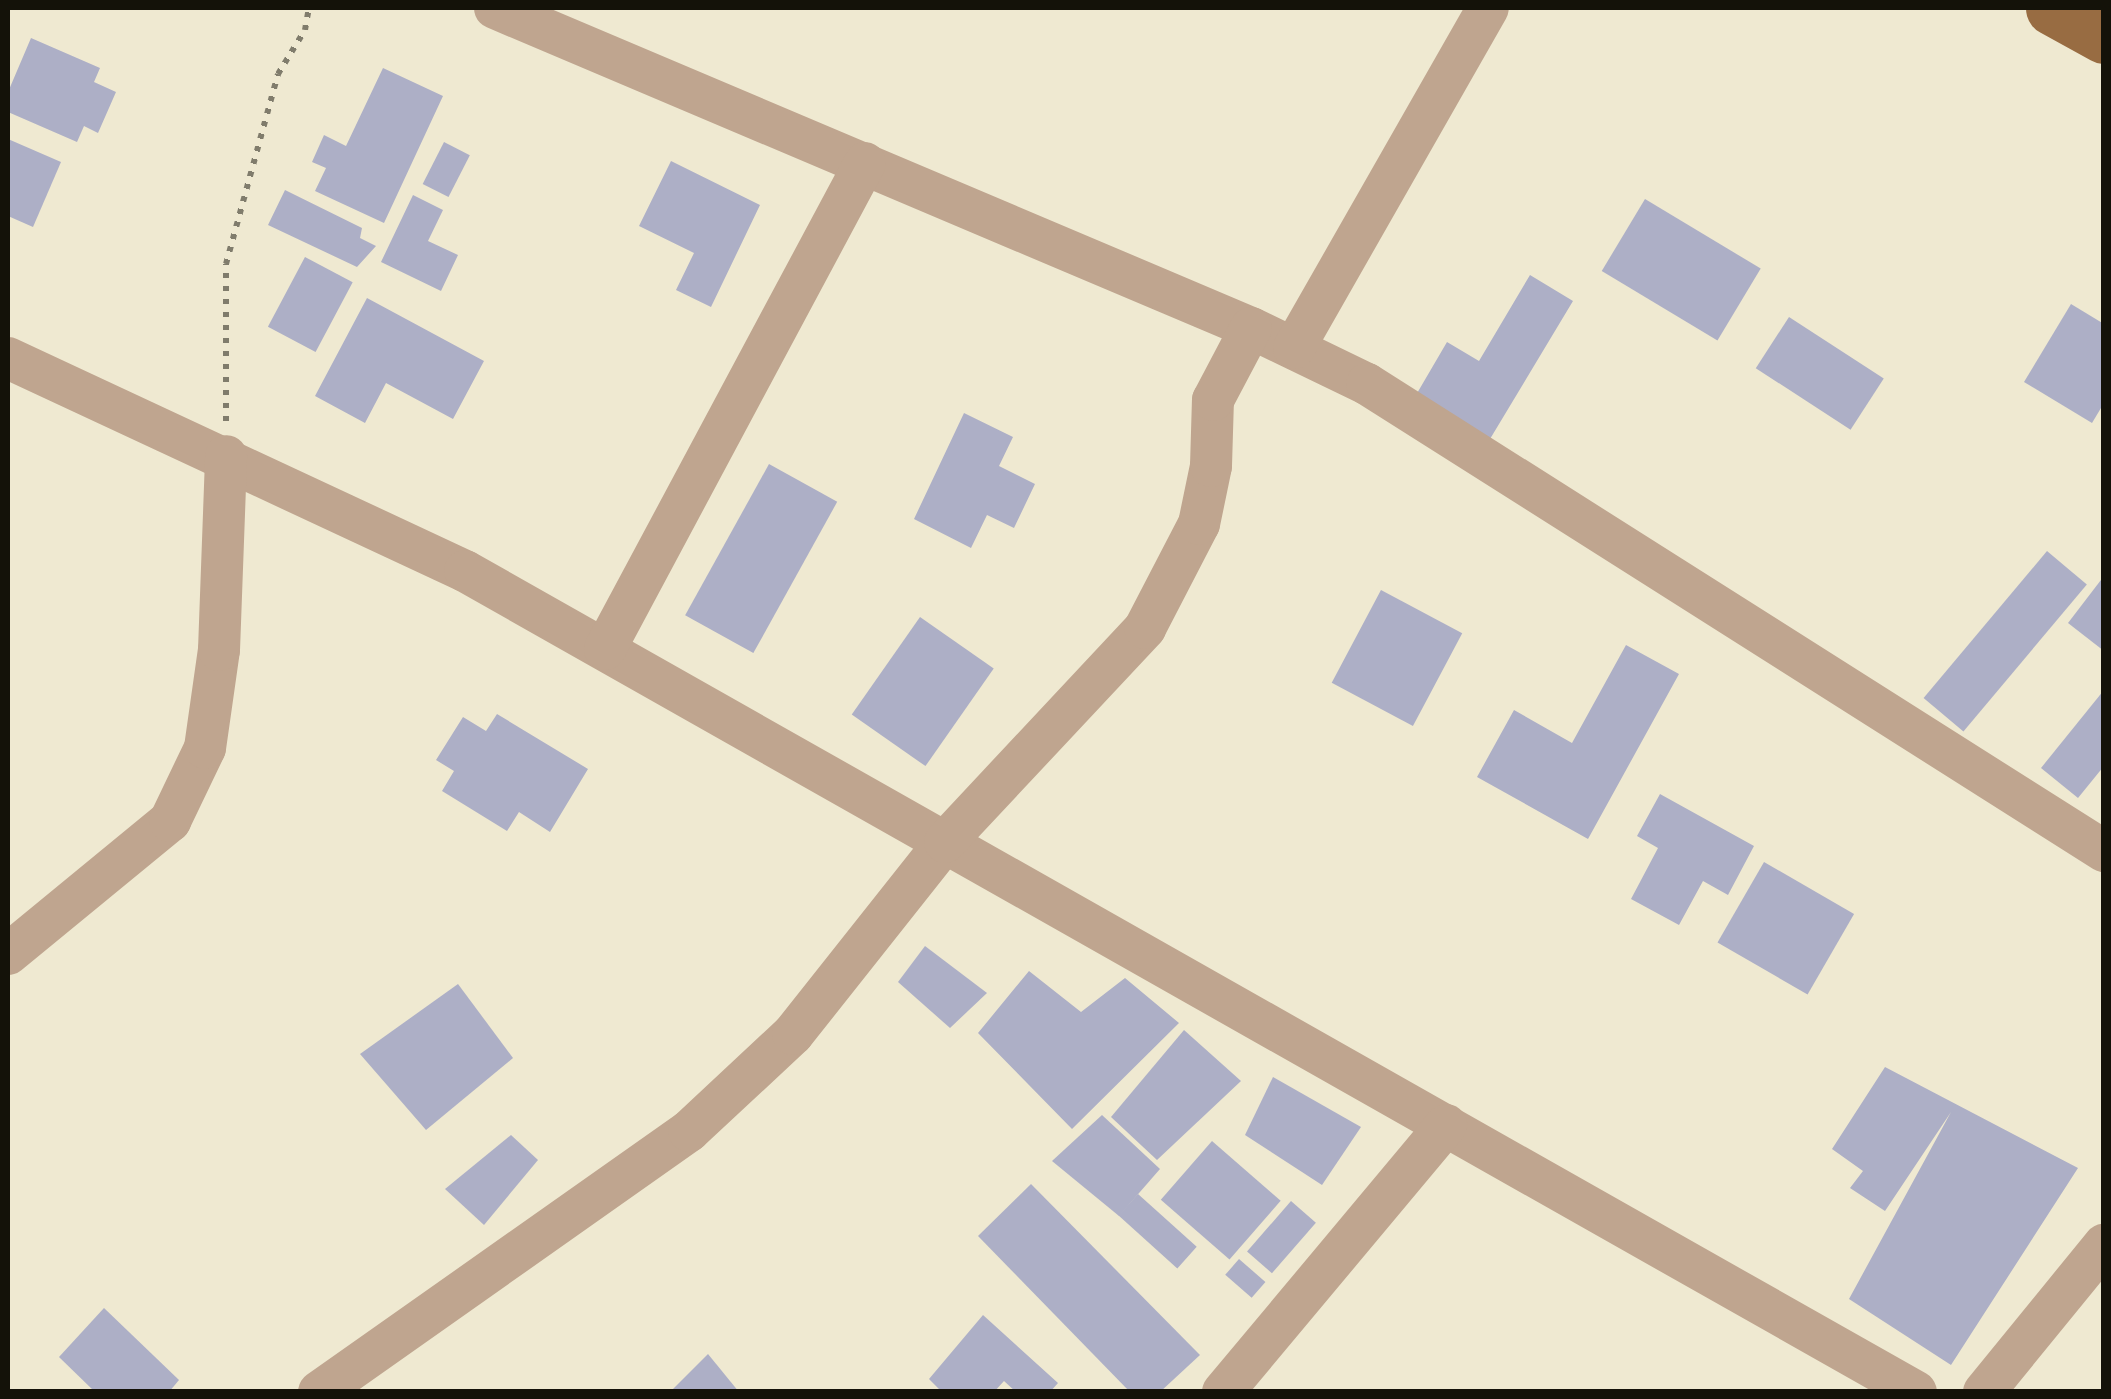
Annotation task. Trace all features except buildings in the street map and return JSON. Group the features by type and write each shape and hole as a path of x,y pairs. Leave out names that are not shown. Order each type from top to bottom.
{"street":[{"path":"495,8 1251,328 1367,384 2104,851"},
{"path":"1294,348 1488,8"},
{"path":"604,649 865,163"},
{"path":"319,1392 739,1090 793,1034 945,842 1145,628 1199,524 1211,466 1213,400 1251,328"},
{"path":"8,358 465,570 1916,1392"},
{"path":"8,954 170,820 205,748 219,650 226,456"},
{"path":"1223,1392 1446,1125"},
{"path":"1984,1392 2104,1245"}],"path":[{"path":"226,456 226,264 278,74 306,30 309,8"}]}
